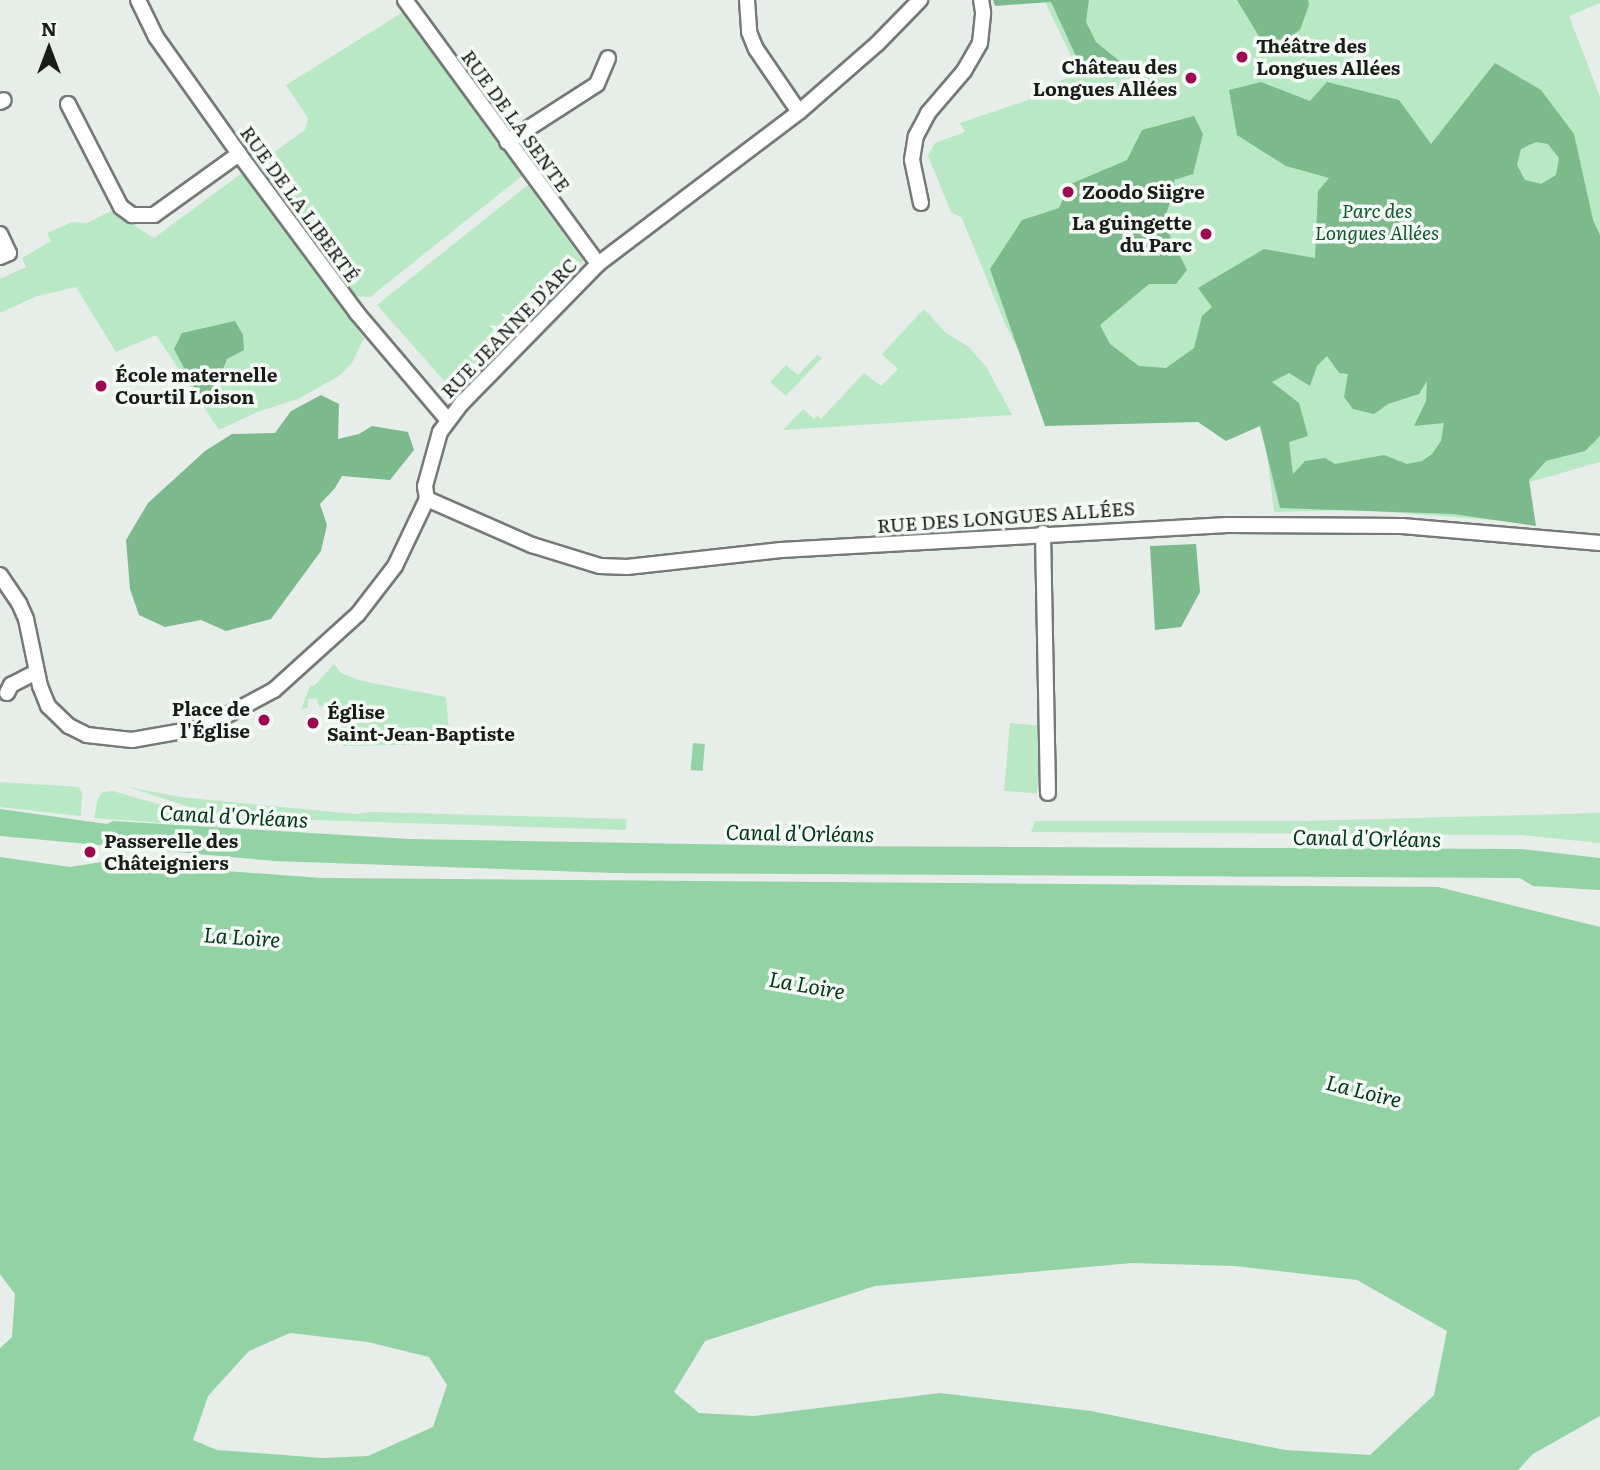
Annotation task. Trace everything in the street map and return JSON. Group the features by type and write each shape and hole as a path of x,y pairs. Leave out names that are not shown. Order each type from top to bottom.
{"street":[{"name":"RUE DE LA LIBERTÉ","path":"138,0 156,37 239,154 359,316 447,419"},
{"name":"RUE DE LA SENTE","path":"405,0 598,264"},
{"path":"747,0 749,32 756,49 799,112"},
{"name":"RUE JEANNE D'ARC","path":"0,575 19,603 26,619 44,696 56,716 87,735 116,740 174,734 212,725 251,704 292,676 358,614 395,566 427,499 425,486 440,432 447,419 598,264 799,112 877,44 920,0"},
{"path":"921,203 912,160 916,136 928,113 964,71 980,43 983,28 981,0"},
{"path":"508,142 597,84 608,58"},
{"path":"68,104 121,207 132,215 154,215 239,154"},
{"path":"0,234 9,253 0,257"},
{"name":"RUE DES LONGUES ALLÉES","path":"427,499 521,541 600,566 627,567 766,551 1227,524 1402,526 1600,543"},
{"path":"1042,533 1048,793"},
{"path":"7,693 11,685 37,672"}],"green space":[{"path":"993,0 1089,0 1086,22 1096,42 1123,64 1102,75 1082,69 1051,2 995,6"},
{"name":"Parc des Longues Allées","path":"1044,0 1600,0 1600,3 1569,16 1600,97 1600,462 1526,483 1531,523 1361,510 1274,512 1262,414 1053,423 1003,319 962,218 951,212 928,156 935,143 965,132 960,123 1028,100 1050,84 1080,74"},
{"path":"1237,0 1308,0 1309,5 1300,30 1284,40 1260,38"},
{"path":"403,12 522,176 370,297 354,296 256,165 305,130 308,118 286,85"},
{"path":"1495,63 1541,90 1574,134 1593,220 1600,235 1600,436 1585,451 1546,461 1529,480 1536,526 1453,514 1280,508 1260,426 1226,441 1198,422 1045,426 990,269 1022,220 1059,208 1068,187 1073,183 1127,160 1142,130 1194,116 1203,134 1193,174 1174,180 1175,189 1163,222 1187,270 1176,284 1149,284 1100,325 1110,344 1139,366 1166,368 1194,348 1202,316 1212,307 1198,288 1264,249 1315,258 1318,191 1329,178 1286,166 1237,135 1229,90 1261,82 1310,101 1327,82 1399,100 1431,144","holes":["1536,142 1548,144 1559,158 1556,175 1541,184 1525,180 1517,165 1521,149","1327,356 1339,373 1348,374 1344,397 1353,409 1374,414 1388,404 1419,394 1427,381 1426,401 1414,426 1444,423 1441,441 1432,454 1422,461 1407,464 1384,455 1335,464 1325,458 1305,461 1293,474 1289,442 1308,436 1299,403 1272,382 1289,373 1310,386 1317,366"]},
{"path":"242,173 364,338 352,363 339,376 298,399 257,412 219,430 156,335 116,352 76,287 37,296 0,313 0,279 26,267 22,258 51,241 47,233 72,222 87,223 111,211 154,238"},
{"path":"528,185 583,261 455,393 377,305"},
{"path":"924,309 946,333 969,347 987,368 1012,415 783,430 803,409 814,419 817,416 821,419 864,373 881,386 898,369 882,354"},
{"path":"235,321 243,335 244,350 227,359 210,392 198,395 174,349 182,333"},
{"path":"817,355 822,358 786,396 770,382 786,365 798,375"},
{"path":"321,395 339,404 338,439 359,434 372,426 408,432 414,450 390,480 342,476 320,504 327,525 321,551 271,619 226,631 201,620 165,627 139,615 130,589 126,540 148,503 205,451 232,434 275,433 291,411"},
{"path":"1196,544 1200,592 1181,627 1155,630 1150,546"},
{"path":"334,664 341,673 362,681 446,697 450,744 343,746 339,715 330,715 328,704 319,707 317,698 308,699 308,707 301,710 310,686 314,686"},
{"path":"1010,723 1043,726 1037,794 1004,791"},
{"path":"0,782 79,787 82,793 81,816 0,807"},
{"path":"128,787 180,797 355,814 373,812 627,819 626,830 283,819 211,814"},
{"path":"113,791 217,821 217,827 94,818 98,798 103,792"},
{"path":"1600,813 1600,843 1522,835 1031,832 1035,821 1303,821"}],"water":[{"path":"693,743 705,744 703,771 691,770"},
{"path":"0,809 107,824 113,821 409,839 801,846 1522,849 1600,858 1600,890 1533,886 1520,878 613,873 274,861 0,836"},
{"name":"La Loire","path":"0,857 70,867 102,862 321,878 1438,887 1600,927 1600,1416 1533,1454 1518,1470 0,1470 0,1348 12,1337 15,1294 0,1274","holes":["1132,1263 1235,1266 1357,1280 1447,1331 1434,1395 1370,1455 1285,1450 1091,1411 940,1393 754,1416 699,1413 674,1392 705,1341 875,1286","290,1333 368,1342 429,1357 447,1385 433,1427 368,1456 322,1458 217,1450 193,1440 208,1396 249,1351"]}],"place":[{"name":"Théâtre des Longues Allées","path":"1242,57"},
{"name":"Château des Longues Allées","path":"1191,78"},
{"name":"Zoodo Siigre","path":"1068,192"},
{"name":"La guingette du Parc","path":"1206,234"},
{"name":"École maternelle Courtil Loison","path":"101,386"},
{"name":"Place de l'Église","path":"264,720"},
{"name":"Église Saint-Jean-Baptiste","path":"313,723"},
{"name":"Passerelle des Châteigniers","path":"90,852"}],"water label":[{"name":"Canal d'Orléans","path":"234,815"},
{"name":"Canal d'Orléans","path":"800,832"},
{"name":"Canal d'Orléans","path":"1367,837"}]}
